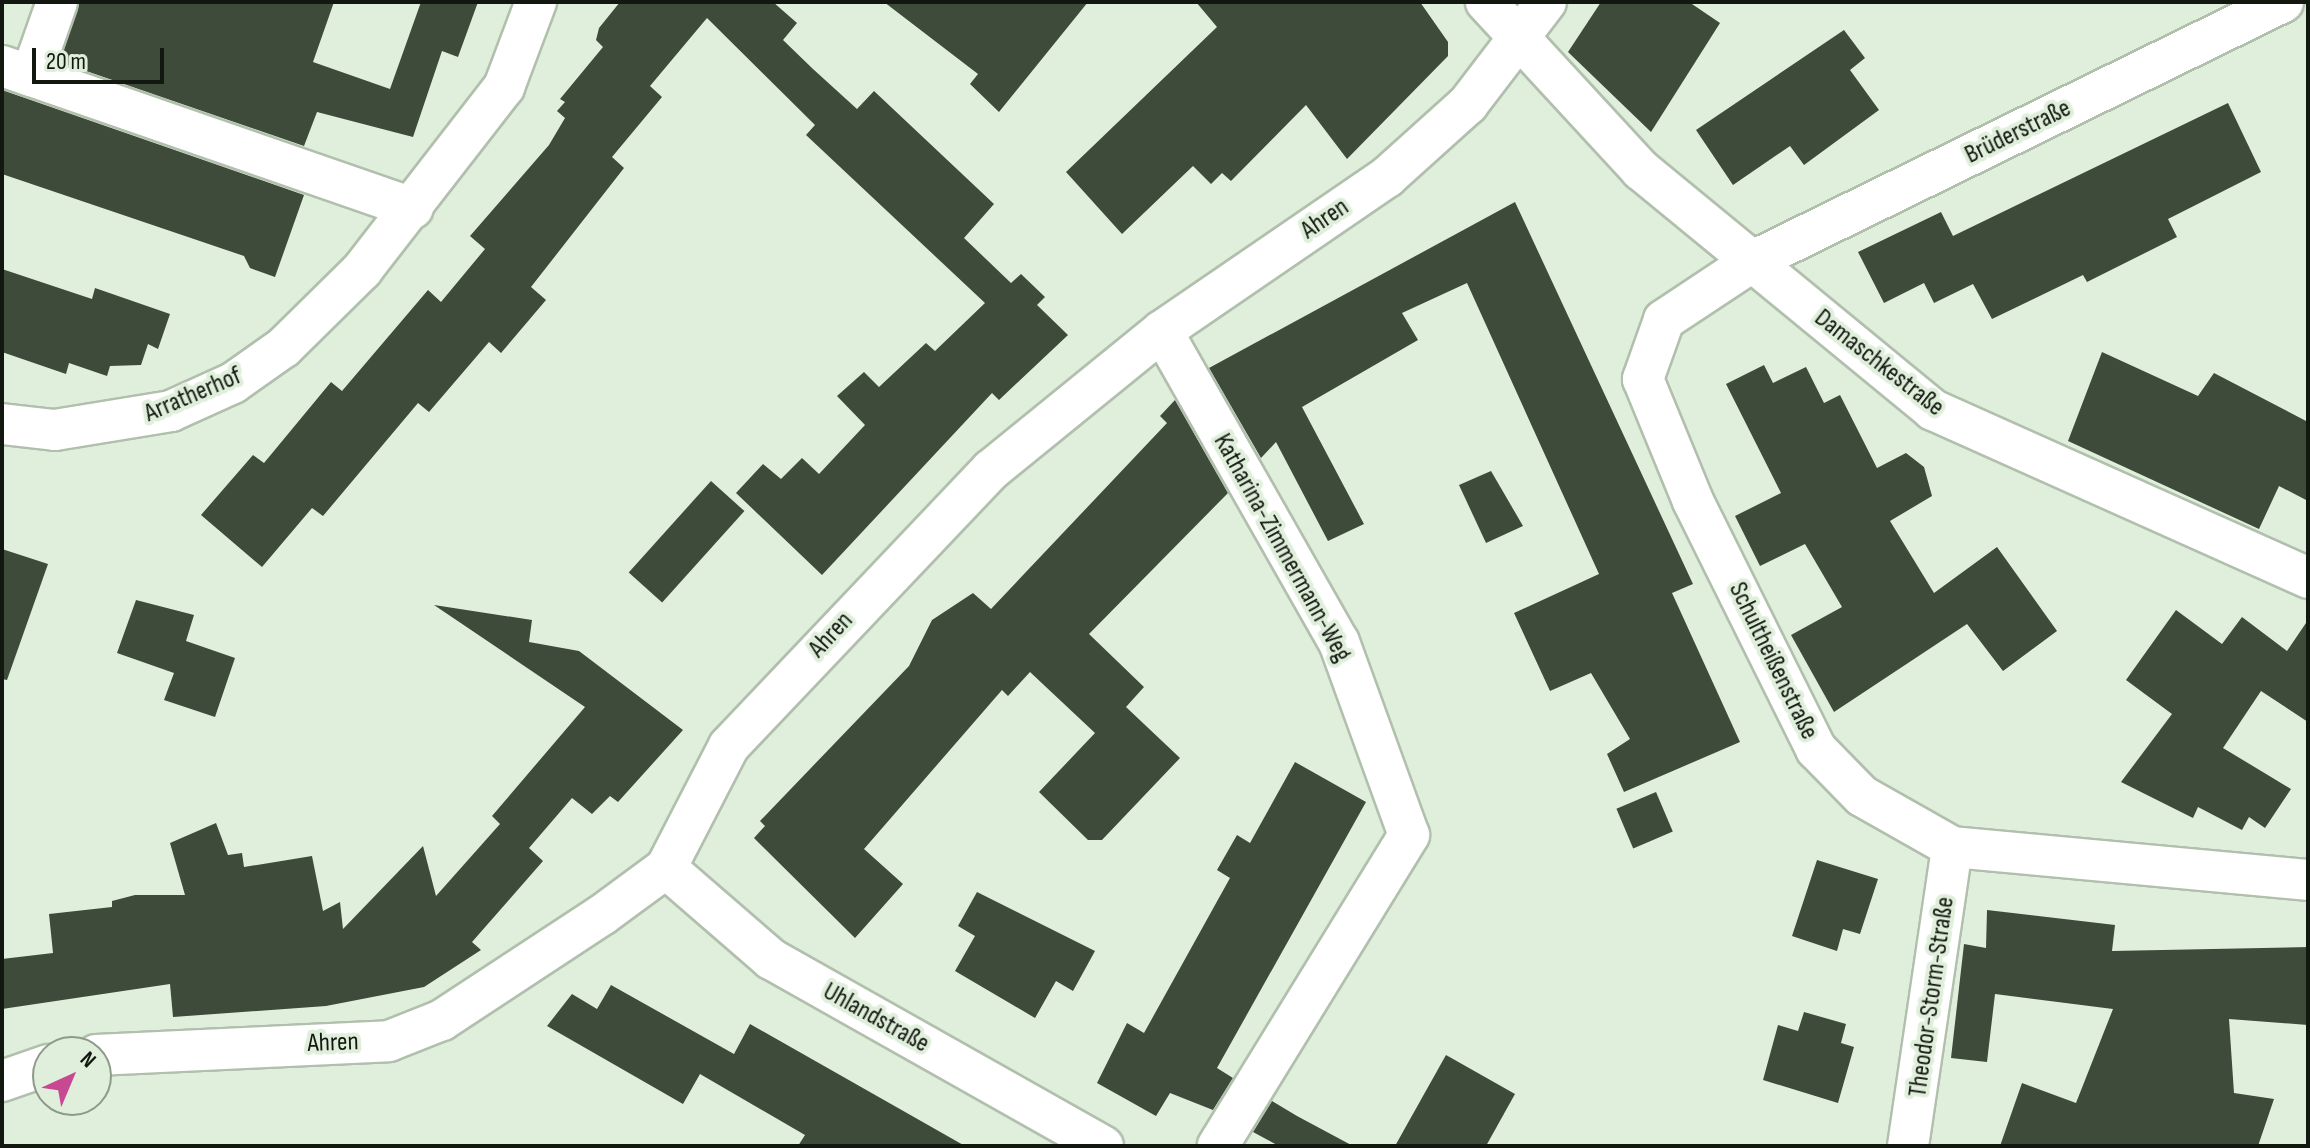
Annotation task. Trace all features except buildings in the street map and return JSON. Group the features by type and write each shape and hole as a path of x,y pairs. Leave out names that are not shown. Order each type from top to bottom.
{"street":[{"path":"57,2 16,71 413,208"},
{"name":"Arratherhof","path":"2,424 55,430 117,425 233,383 306,326 413,208 504,87 536,2"},
{"name":"Damaschkestraße","path":"1486,2 1517,44 1641,170 1933,410 2308,578"},
{"name":"Ahren","path":"112,1054 389,1041 442,1020 517,975 666,868 729,746 820,646 991,470 1162,331 1387,177 1468,104 1517,44 1546,2"},
{"name":"Brüderstraße","path":"1753,261 2283,2"},
{"name":"Schultheißenstraße","path":"1753,261 1664,320 1643,379 1693,501 1816,749 1862,796 1952,847 2308,880"},
{"name":"Katharina-Zimmermann-Weg","path":"1162,331 1339,642 1409,835 1218,1146"},
{"name":"Theodor-Storm-Straße","path":"1908,1146 1952,847"},
{"name":"Uhlandstraße","path":"666,868 771,959 1103,1146"},
{"path":"2,1081 32,1071"}]}
